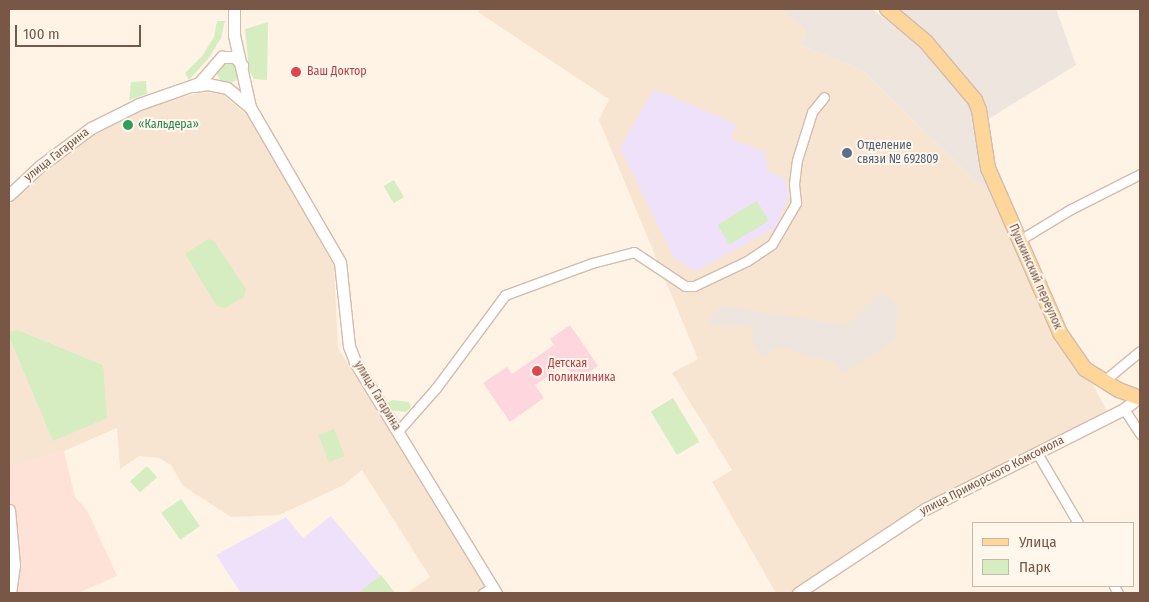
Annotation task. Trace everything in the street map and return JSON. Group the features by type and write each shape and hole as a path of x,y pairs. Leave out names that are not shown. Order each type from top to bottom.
{"main road":[{"name":"Пушкинский переулок","path":"887,9 926,42 975,100 979,110 988,168 1060,333 1085,369 1135,396"}],"street":[{"path":"234,9 234,34 244,70 250,107"},
{"path":"191,87 204,78 234,34"},
{"path":"215,62 229,56 244,70"},
{"path":"215,62 212,78 250,107"},
{"path":"191,87 208,84 224,88 239,84 244,70"},
{"name":"улица Гагарина","path":"9,195 40,166 91,128 139,104 191,87"},
{"path":"398,431 436,388 505,294 592,263 634,252 685,286 694,286 747,261 772,244 796,203 794,184 797,160 812,112 824,98"},
{"name":"улица Гагарина","path":"250,107 340,262 349,346 491,591"},
{"path":"1018,240 1071,209 1140,174"},
{"path":"1104,380 1140,352"},
{"name":"улица Приморского Комсомола","path":"798,593 925,509 1124,409 1135,396"},
{"path":"1124,409 1140,434"},
{"path":"1037,453 1077,522"},
{"path":"9,510 14,566 10,593"}],"shaded area":[{"path":"480,9 781,9 806,31 801,45 862,70 995,200 1108,413 820,573 792,593 776,593 712,482 732,470 672,373 698,359 599,120 609,99 478,12"},
{"path":"781,9 872,9 928,52 963,92 972,111 995,200 862,70 801,45 806,31"},
{"path":"893,9 1056,9 1076,65 987,120 978,95 945,52"},
{"path":"654,89 736,124 731,139 767,153 764,160 769,162 766,170 784,178 789,193 777,227 696,271 674,258 620,148"},
{"path":"220,92 249,117 334,266 338,348 489,593 407,593 430,577 362,470 344,485 279,515 231,517 183,486 171,465 159,458 139,456 120,469 117,428 64,451 10,467 9,337 53,440 103,365 18,330 9,331 9,204 32,179 90,132 112,125 150,105 199,93"},
{"path":"879,293 891,299 897,307 896,339 843,373 832,362 777,347 764,356 751,341 754,327 710,326 710,318 721,306 847,325"},
{"name":"Детская поликлиника","path":"570,325 598,366 576,381 565,365 535,385 544,398 510,422 483,383 507,367 512,374 554,345 550,339"},
{"path":"64,451 75,497 87,510 117,576 78,593 9,593 9,467"},
{"path":"331,516 395,593 241,593 216,555 286,517 303,538"}],"green space":[{"path":"217,21 225,21 221,38 208,59 189,80 185,73 202,56 214,37"},
{"path":"268,22 267,80 254,79 249,70 245,29"},
{"path":"228,61 236,64 239,72 236,80 228,83 220,80 217,72 220,64"},
{"path":"146,81 147,94 129,100 131,82"},
{"path":"394,180 404,197 394,203 384,186"},
{"path":"757,201 769,221 729,244 718,225"},
{"path":"208,239 214,241 246,289 244,297 225,308 217,306 185,254"},
{"path":"18,330 103,365 107,418 53,441 9,337 9,331"},
{"path":"673,398 699,442 677,455 651,411"},
{"path":"393,400 409,402 411,407 406,412 390,410 386,403"},
{"path":"334,429 345,456 329,462 318,435"},
{"path":"147,466 157,477 140,493 130,481"},
{"path":"181,499 200,526 180,540 161,513"},
{"path":"381,575 395,593 358,593"}],"place":[{"name":"Ваш Доктор","path":"296,72"},
{"name":"«Кальдера»","path":"128,125"},
{"name":"Отделение связи № 692809","path":"847,153"},
{"name":"Детская поликлиника","path":"537,371"}]}
